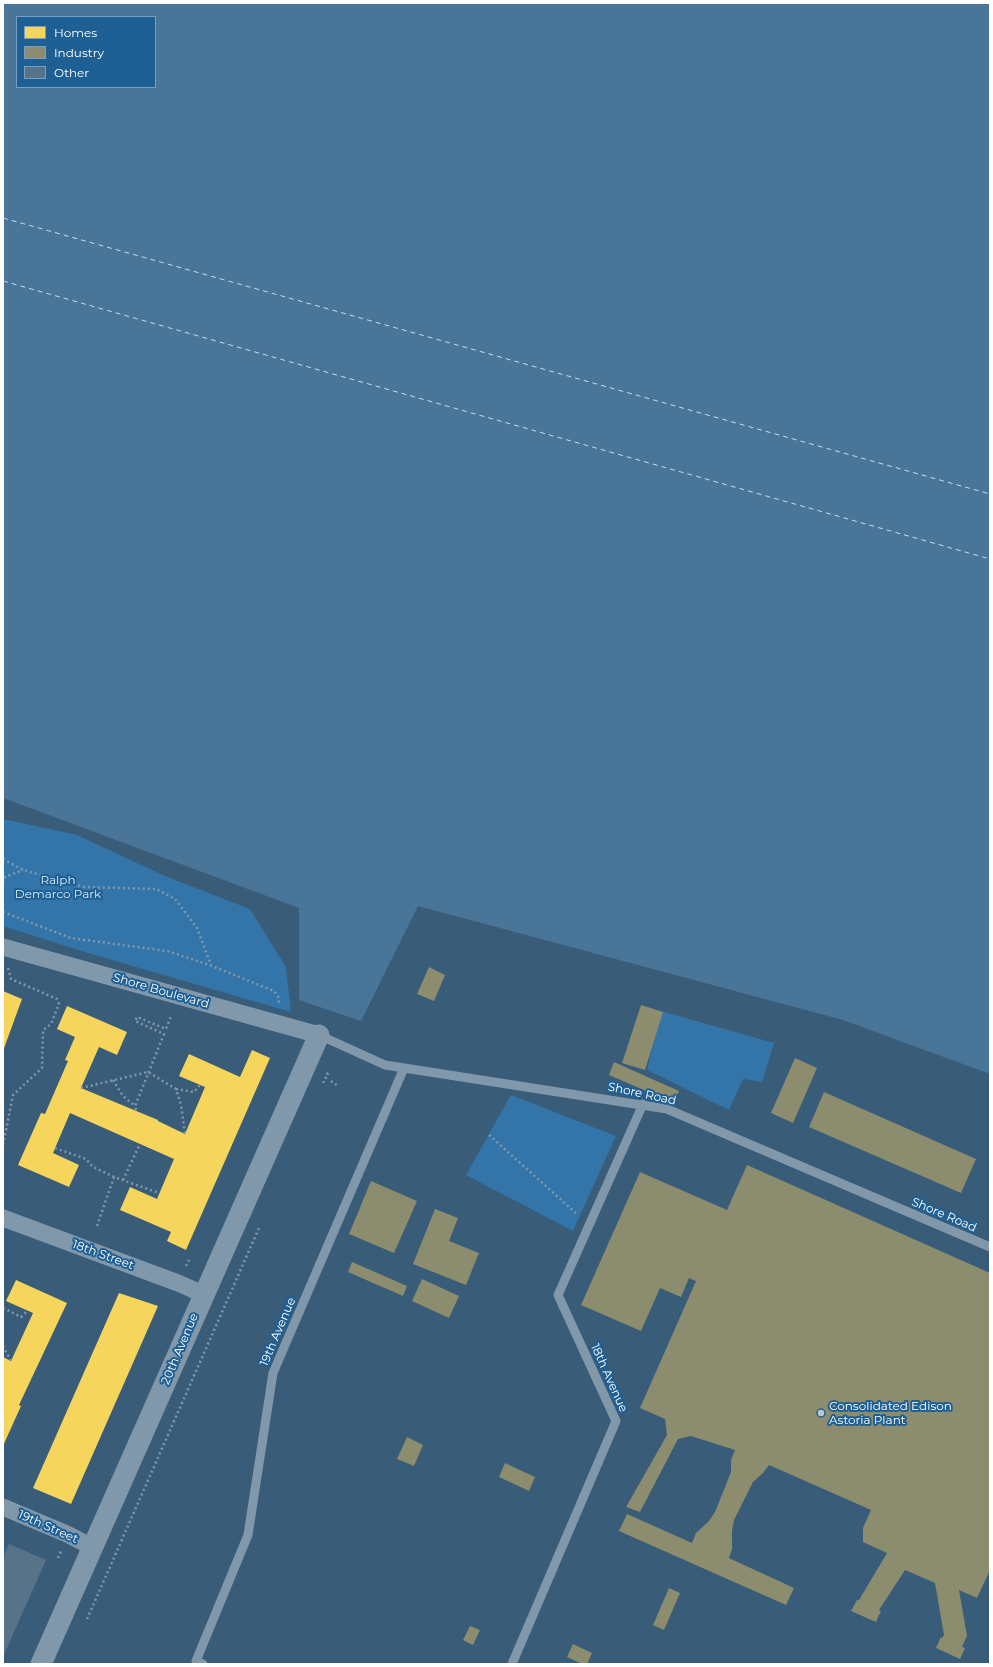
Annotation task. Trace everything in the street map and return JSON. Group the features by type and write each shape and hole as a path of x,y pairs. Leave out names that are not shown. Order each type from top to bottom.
{"street":[{"name":"Shore Boulevard","path":"3,947 319,1035"},
{"name":"20th Avenue","path":"41,1664 94,1548 203,1294 319,1035"},
{"name":"18th Street","path":"3,1218 178,1283 203,1294"},
{"name":"19th Street","path":"3,1507 67,1534 94,1548"}],"lane":[{"name":"Shore Road","path":"319,1035 385,1065 643,1104 667,1109 990,1247"},
{"name":"19th Avenue","path":"200,1663 248,1535 273,1373 404,1068"},
{"name":"18th Avenue","path":"512,1664 616,1421 558,1295 643,1104"}],"path":[{"path":"3,859 23,870 84,886 156,889 175,899 197,928 212,966"},
{"path":"3,883 5,878 23,870"},
{"path":"3,912 71,938 167,951 212,966 274,991 278,998 279,1006"},
{"path":"3,1145 13,1095 42,1068 43,1030 50,1024 59,1004 57,999 11,979 7,966"},
{"path":"136,1110 135,1106 171,1016"},
{"path":"164,1034 135,1021 137,1017 166,1029"},
{"path":"81,1088 148,1072 176,1090 194,1092 200,1085"},
{"path":"320,1090 328,1074"},
{"path":"113,1080 123,1096 135,1106"},
{"path":"331,1081 338,1086"},
{"path":"176,1090 181,1105 185,1134"},
{"path":"489,1134 580,1217"},
{"path":"123,1180 140,1144"},
{"path":"55,1148 86,1159 93,1167 114,1177 159,1193"},
{"path":"97,1226 114,1177"},
{"name":"20th Avenue","path":"84,1625 260,1227"},
{"path":"186,1266 190,1260"},
{"path":"3,1308 22,1317 27,1311"},
{"path":"3,1346 11,1360"}],"green space":[{"name":"Ralph Demarco Park","path":"3,819 77,835 165,876 250,909 286,967 291,1012 88,953 3,926"},
{"path":"661,1011 774,1043 762,1082 743,1079 729,1110 647,1070"},
{"path":"511,1095 616,1136 573,1231 466,1175"}],"shaded area":[{"path":"3,3 990,3 990,1074 843,1020 418,906 361,1021 299,1000 299,908 3,798"}],"building: Homes":[{"path":"3,991 22,999 3,1051"},
{"path":"67,1006 127,1032 117,1055 99,1047 81,1088 158,1120 185,1134 205,1087 179,1076 189,1054 240,1077 252,1050 270,1058 186,1250 167,1241 171,1232 120,1210 130,1187 157,1199 174,1159 70,1113 53,1153 79,1165 69,1187 18,1165 41,1113 45,1114 68,1061 65,1060 75,1037 57,1029"},
{"path":"16,1280 67,1303 19,1405 21,1406 3,1446 3,1357 11,1361 33,1313 6,1301"},
{"path":"119,1293 158,1306 71,1504 33,1488"}],"building: Industry":[{"path":"429,967 445,975 434,1001 417,994"},
{"path":"641,1005 663,1012 645,1070 622,1063"},
{"path":"795,1058 817,1068 793,1123 771,1113"},
{"path":"614,1062 679,1091 674,1103 609,1075"},
{"path":"824,1092 976,1159 961,1193 809,1127"},
{"name":"Consolidated Edison Astoria Plant","path":"747,1165 990,1273 990,1570 977,1598 959,1590 967,1636 962,1647 965,1648 960,1659 936,1648 941,1637 942,1638 944,1635 935,1583 905,1570 879,1610 881,1611 876,1622 851,1611 887,1553 863,1542 863,1528 871,1510 769,1465 753,1482 734,1520 732,1531 732,1549 729,1558 794,1588 786,1605 619,1531 627,1514 692,1543 696,1533 709,1521 715,1512 731,1472 731,1460 735,1450 691,1436 678,1439 640,1512 626,1507 667,1435 665,1419 640,1408 696,1281 689,1278 681,1297 660,1288 641,1331 581,1305 640,1172 727,1210"},
{"path":"371,1181 417,1201 394,1253 349,1234"},
{"path":"435,1209 458,1218 449,1241 479,1253 466,1285 413,1264"},
{"path":"352,1262 407,1286 403,1296 348,1272"},
{"path":"422,1279 459,1296 449,1318 412,1301"},
{"path":"407,1437 423,1445 414,1466 397,1459"},
{"path":"505,1463 535,1477 529,1491 499,1477"},
{"path":"669,1588 680,1593 664,1630 653,1625"},
{"path":"470,1626 480,1630 473,1645 463,1640"},
{"path":"573,1644 592,1653 587,1664 582,1664 567,1657"}],"building: Other":[{"path":"9,1544 46,1560 3,1657 3,1557"}],"ferry route":[{"path":"3,218 990,494"},
{"path":"3,281 990,559"}],"place":[{"name":"Consolidated Edison Astoria Plant","path":"821,1413"}]}
